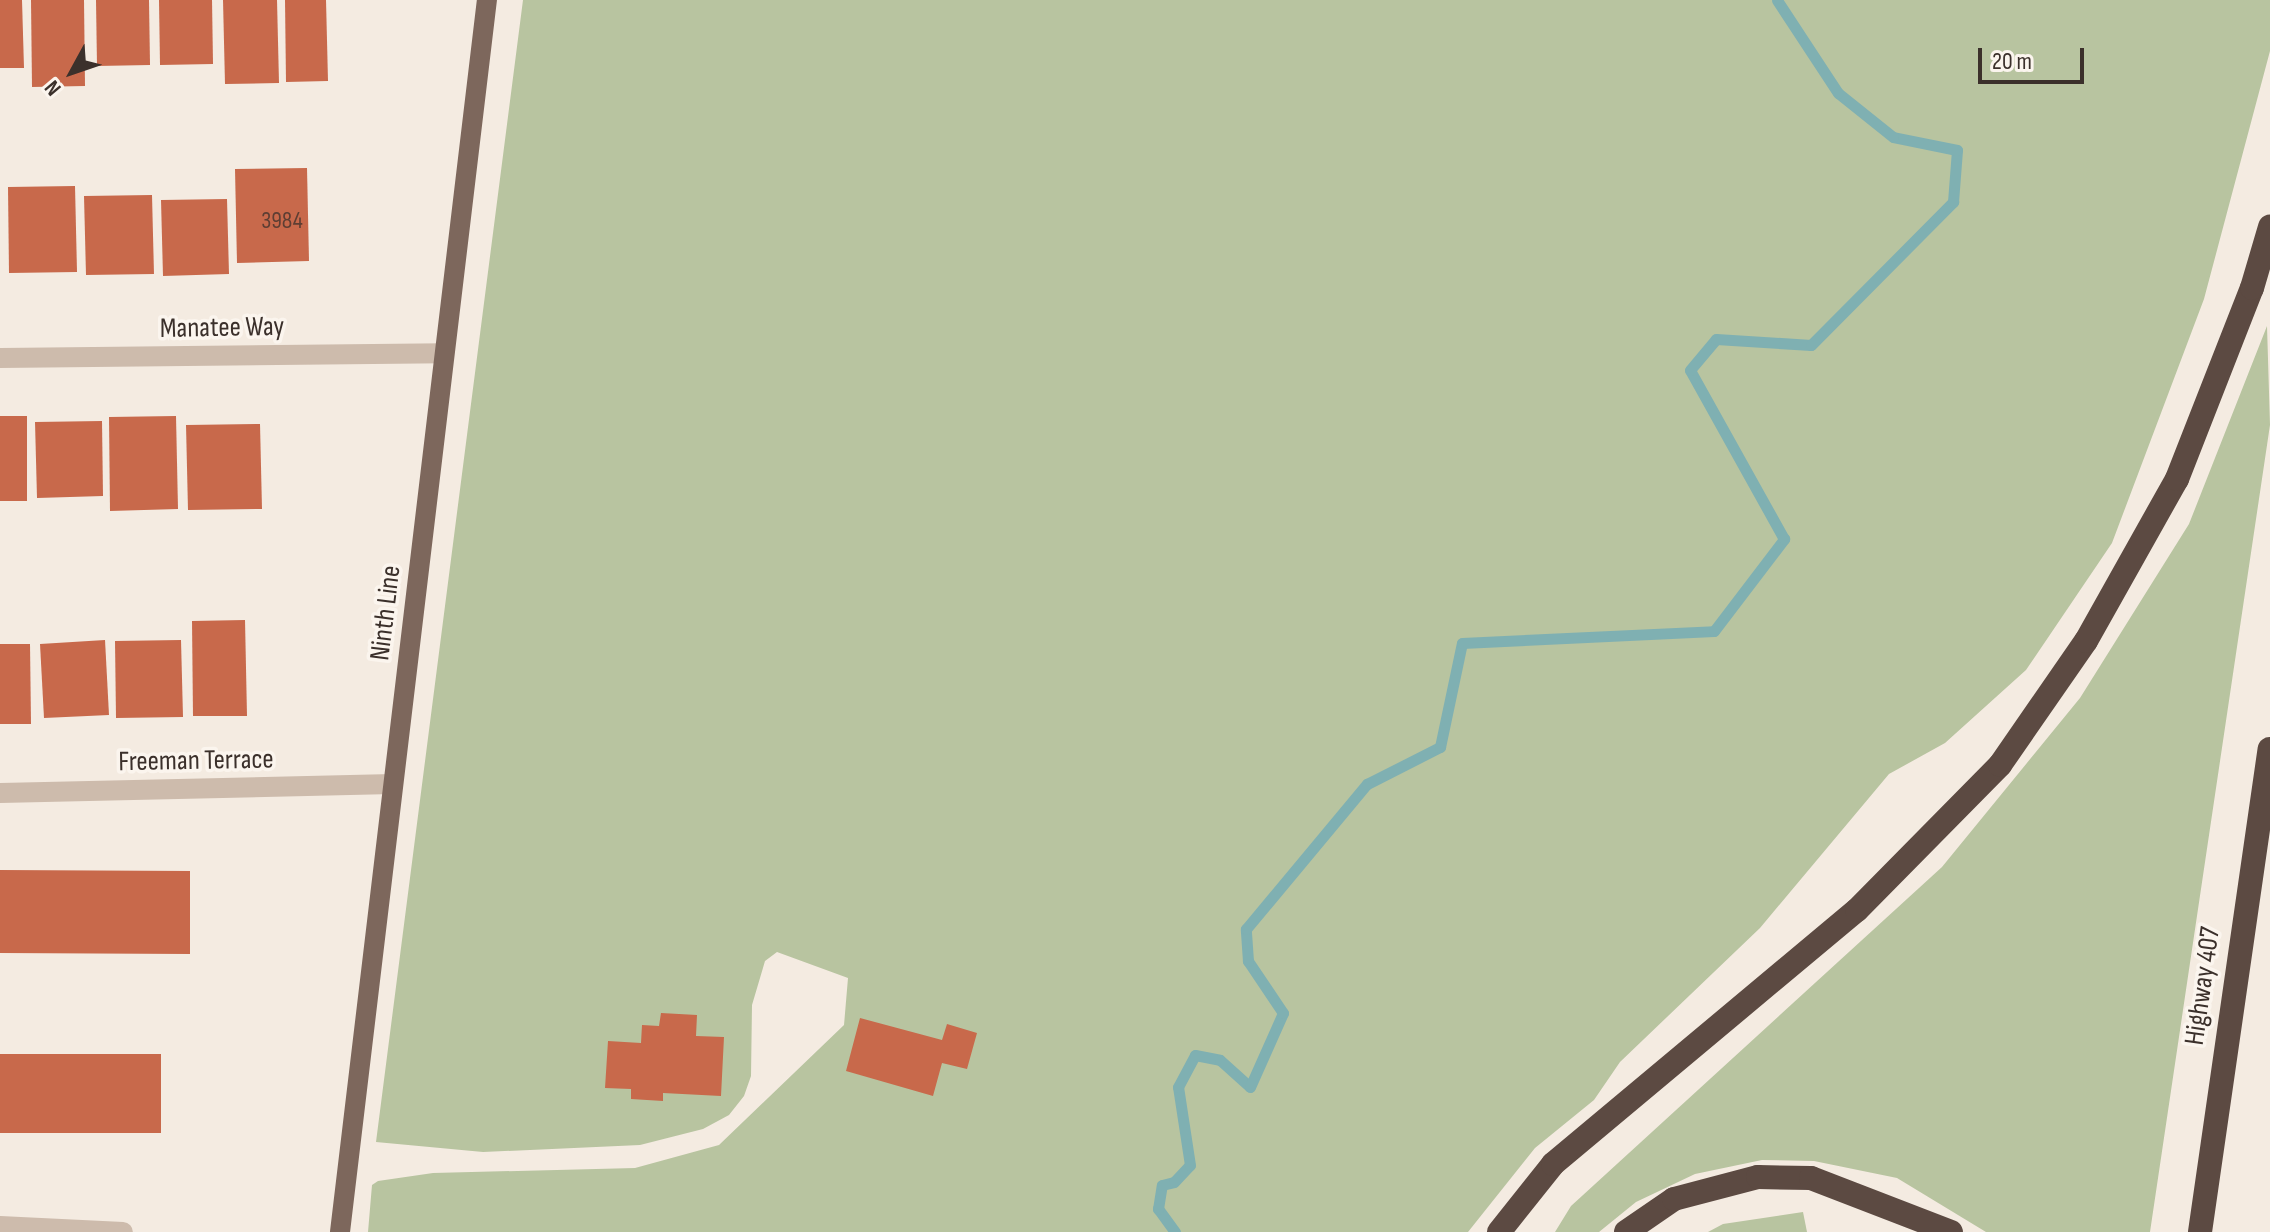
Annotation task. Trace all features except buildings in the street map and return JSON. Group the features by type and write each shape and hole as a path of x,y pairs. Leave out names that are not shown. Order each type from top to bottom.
{"highway":[{"path":"1499,1232 1553,1164 1857,910 2000,765 2086,641 2177,479 2252,288 2270,227"},
{"name":"Highway 407","path":"2200,1232 2270,749"},
{"path":"1626,1232 1674,1199 1758,1177 1811,1178 1951,1232"}],"main road":[{"name":"Ninth Line","path":"340,1232 487,0"}],"street":[{"name":"Manatee Way","path":"0,358 444,353"},
{"name":"Freeman Terrace","path":"0,793 393,784"},
{"path":"0,1226 123,1232"}],"green space":[{"path":"523,0 2270,0 2270,51 2204,299 2112,543 2026,670 1945,743 1889,774 1760,928 1620,1062 1594,1100 1535,1148 1468,1232 368,1232 372,1185 378,1181 433,1173 635,1168 719,1145 844,1025 848,978 777,952 765,961 752,1005 751,1076 744,1096 729,1115 703,1129 640,1145 483,1152 376,1142"},
{"path":"2267,326 2270,425 2150,1232 1986,1232 1897,1178 1814,1161 1762,1160 1695,1174 1636,1202 1599,1232 1555,1232 1571,1206 1942,867 2080,698 2189,524"},
{"path":"1803,1212 1807,1232 1708,1232 1723,1224"}],"waterway":[{"path":"1175,1232 1158,1209 1162,1185 1174,1182 1190,1165 1178,1087 1195,1055 1220,1060 1250,1087 1283,1013 1248,961 1246,929 1367,784 1440,747 1462,643 1714,631 1784,539 1690,370 1716,339 1811,345 1953,202 1957,150 1893,137 1838,93 1777,0"}]}
